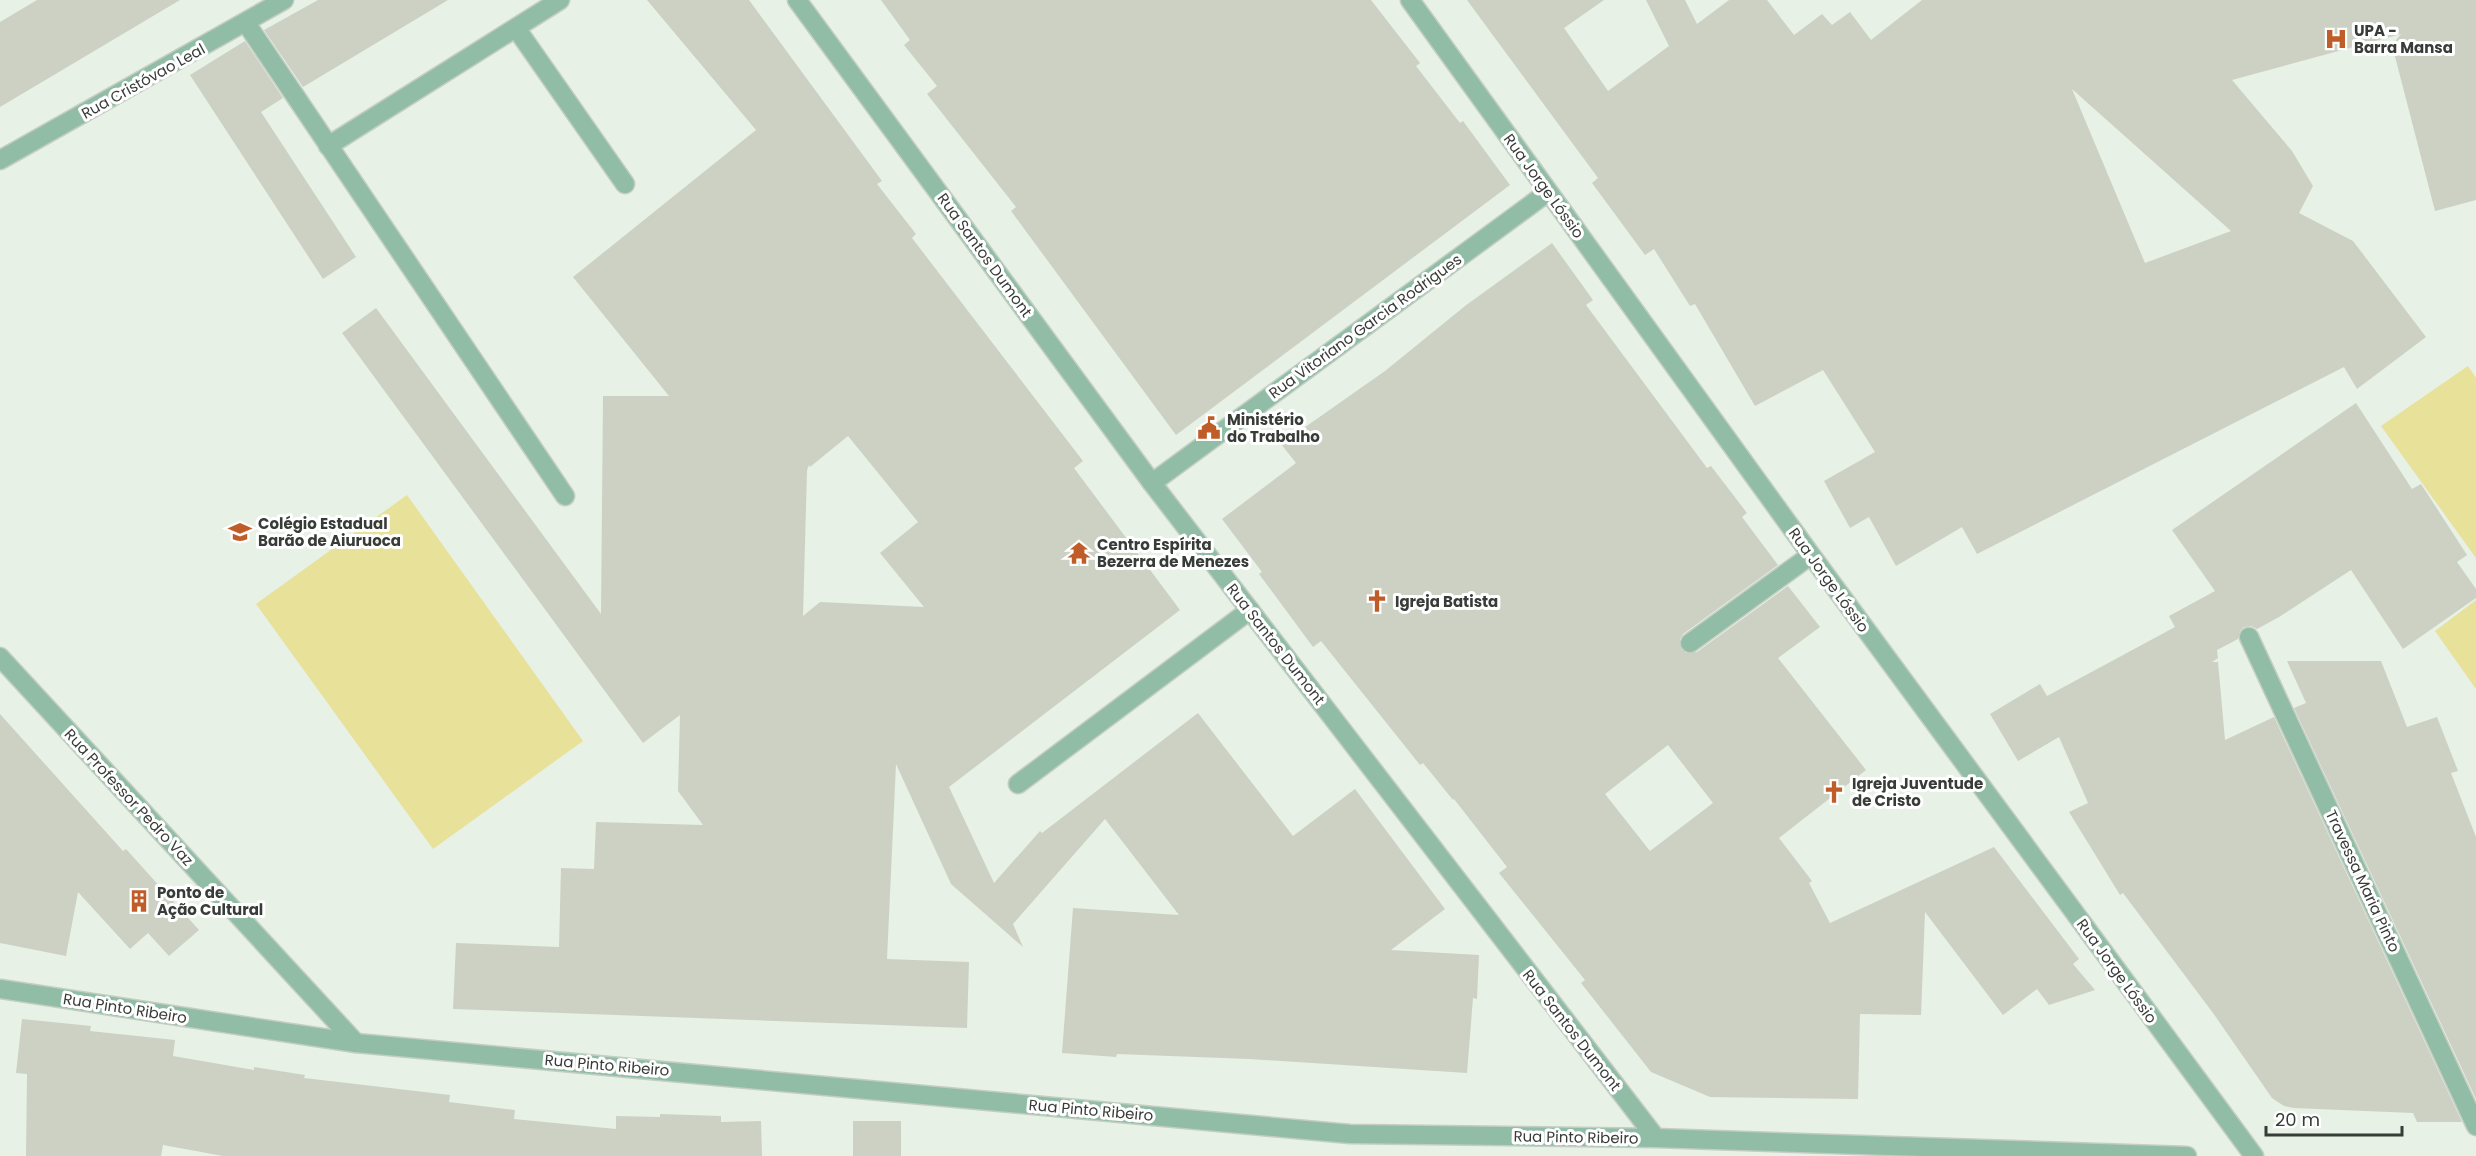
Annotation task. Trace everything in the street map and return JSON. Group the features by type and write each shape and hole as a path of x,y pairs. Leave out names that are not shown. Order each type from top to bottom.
{"street":[{"name":"Rua Cristóvao Leal","path":"0,160 284,0"},
{"path":"328,146 560,0"},
{"name":"Rua Santos Dumont","path":"797,0 1152,483 1656,1138"},
{"name":"Rua Jorge Lóssio","path":"1410,0 1811,555 2253,1156"},
{"path":"246,23 565,495"},
{"path":"516,28 625,184"},
{"name":"Rua Vitoriano Garcia Rodrigues","path":"1152,483 1548,192"},
{"path":"1690,643 1811,555"},
{"path":"1018,784 1250,610"},
{"name":"Travessa Maria Pinto","path":"2249,638 2476,1125"},
{"name":"Rua Professor Pedro Vaz","path":"0,657 356,1043"},
{"name":"Rua Pinto Ribeiro","path":"0,989 356,1043 1350,1134 1656,1138 2187,1156"}],"shaded area":[{"path":"2468,366 2476,378 2476,558 2381,426"},
{"path":"407,495 583,741 433,849 256,604"},
{"path":"2476,600 2476,689 2435,631"}],"building":[{"path":"37,0 180,0 0,107 0,22"},
{"path":"318,0 448,0 303,87 264,30"},
{"path":"647,0 749,0 882,181 877,184 916,234 912,238 1083,461 1074,468 1180,610 949,787 994,883 1040,831 1042,833 1198,713 1293,836 1355,789 1445,909 1391,950 1479,955 1477,999 1473,998 1467,1073 1249,1059 1117,1054 1116,1057 1062,1053 1073,908 1179,915 1105,819 1013,924 1023,947 951,884 896,764 887,959 969,962 967,1028 453,1009 456,943 559,947 561,868 594,869 596,822 703,825 678,791 680,715 643,743 342,333 376,308 601,614 603,396 669,396 573,277 756,130","holes":["848,436 918,522 880,553 924,607 820,602 803,616 809,465 810,467"]},
{"path":"881,0 1371,0 1420,63 1416,66 1460,123 1463,121 1510,185 1176,435 1011,211 1016,207 927,94 937,86 904,45 910,40"},
{"path":"1467,0 1604,0 1564,28 1608,91 1669,46 1646,0 1685,0 1697,24 1729,0 1767,0 1794,35 1822,14 1832,25 1850,12 1871,40 1922,0 2476,0 2476,200 2435,211 2392,45 2401,34 2232,80 2292,151 2313,186 2299,213 2353,241 2426,337 2357,389 2344,367 1977,554 1962,527 1896,566 1869,517 1850,528 1824,481 1875,452 1823,370 1755,406 1695,304 1690,306 1654,249 1645,255 1592,183 1598,178","holes":["2072,89 2231,231 2145,263"]},
{"path":"245,41 283,98 261,112 356,257 323,279 190,75"},
{"path":"1552,243 1593,300 1586,305 1707,468 1711,466 1747,513 1742,517 1778,565 1683,634 1680,639 1681,649 1686,653 1697,652 1788,586 1820,627 1778,658 1866,770 1779,838 1812,881 1809,883 1830,923 1994,847 2079,959 2073,964 2095,990 2049,1005 2037,989 2003,1015 1925,912 1921,1015 1860,1014 1858,1099 1710,1097 1651,1072 1581,983 1585,980 1499,873 1507,867 1454,799 1423,763 1420,765 1321,641 1313,647 1259,574 1262,572 1222,519 1296,463 1281,444 1385,371 1465,306","holes":["1668,745 1713,803 1650,851 1605,794"]},
{"path":"2356,403 2412,489 2421,484 2467,555 2457,562 2476,589 2476,598 2403,649 2351,570 2257,629 2251,626 2244,627 2238,639 2217,650 2218,658 2212,662 2218,662 2225,740 2274,717 2462,1122 2417,1122 2413,1113 2294,1108 2284,1106 2272,1098 2213,1013 2123,893 2120,895 2069,812 2088,803 2059,737 2018,761 1990,714 2040,684 2047,696 2175,627 2169,616 2215,591 2172,530"},
{"path":"2287,661 2381,661 2407,727 2437,717 2458,771 2451,773 2476,837 2476,1099 2294,708 2306,703"},
{"path":"0,714 123,851 126,849 199,930 169,956 148,933 130,949 78,892 66,956 0,943"},
{"path":"22,1019 91,1026 90,1031 175,1040 173,1056 254,1070 254,1067 305,1075 304,1078 450,1095 449,1102 515,1110 514,1119 616,1129 616,1116 660,1117 660,1114 721,1116 721,1122 761,1121 762,1156 223,1156 163,1145 161,1156 26,1156 27,1074 16,1073"},
{"path":"853,1121 901,1121 901,1156 853,1156"}],"place":[{"name":"UPA - Barra Mansa","path":"2336,39"},
{"name":"Ministério do Trabalho","path":"1209,428"},
{"name":"Colégio Estadual Barão de Aiuruoca","path":"240,532"},
{"name":"Centro Espírita Bezerra de Menezes","path":"1079,553"},
{"name":"Igreja Batista","path":"1377,601"},
{"name":"Igreja Juventude de Cristo","path":"1834,792"},
{"name":"Ponto de Ação Cultural","path":"139,901"}]}
